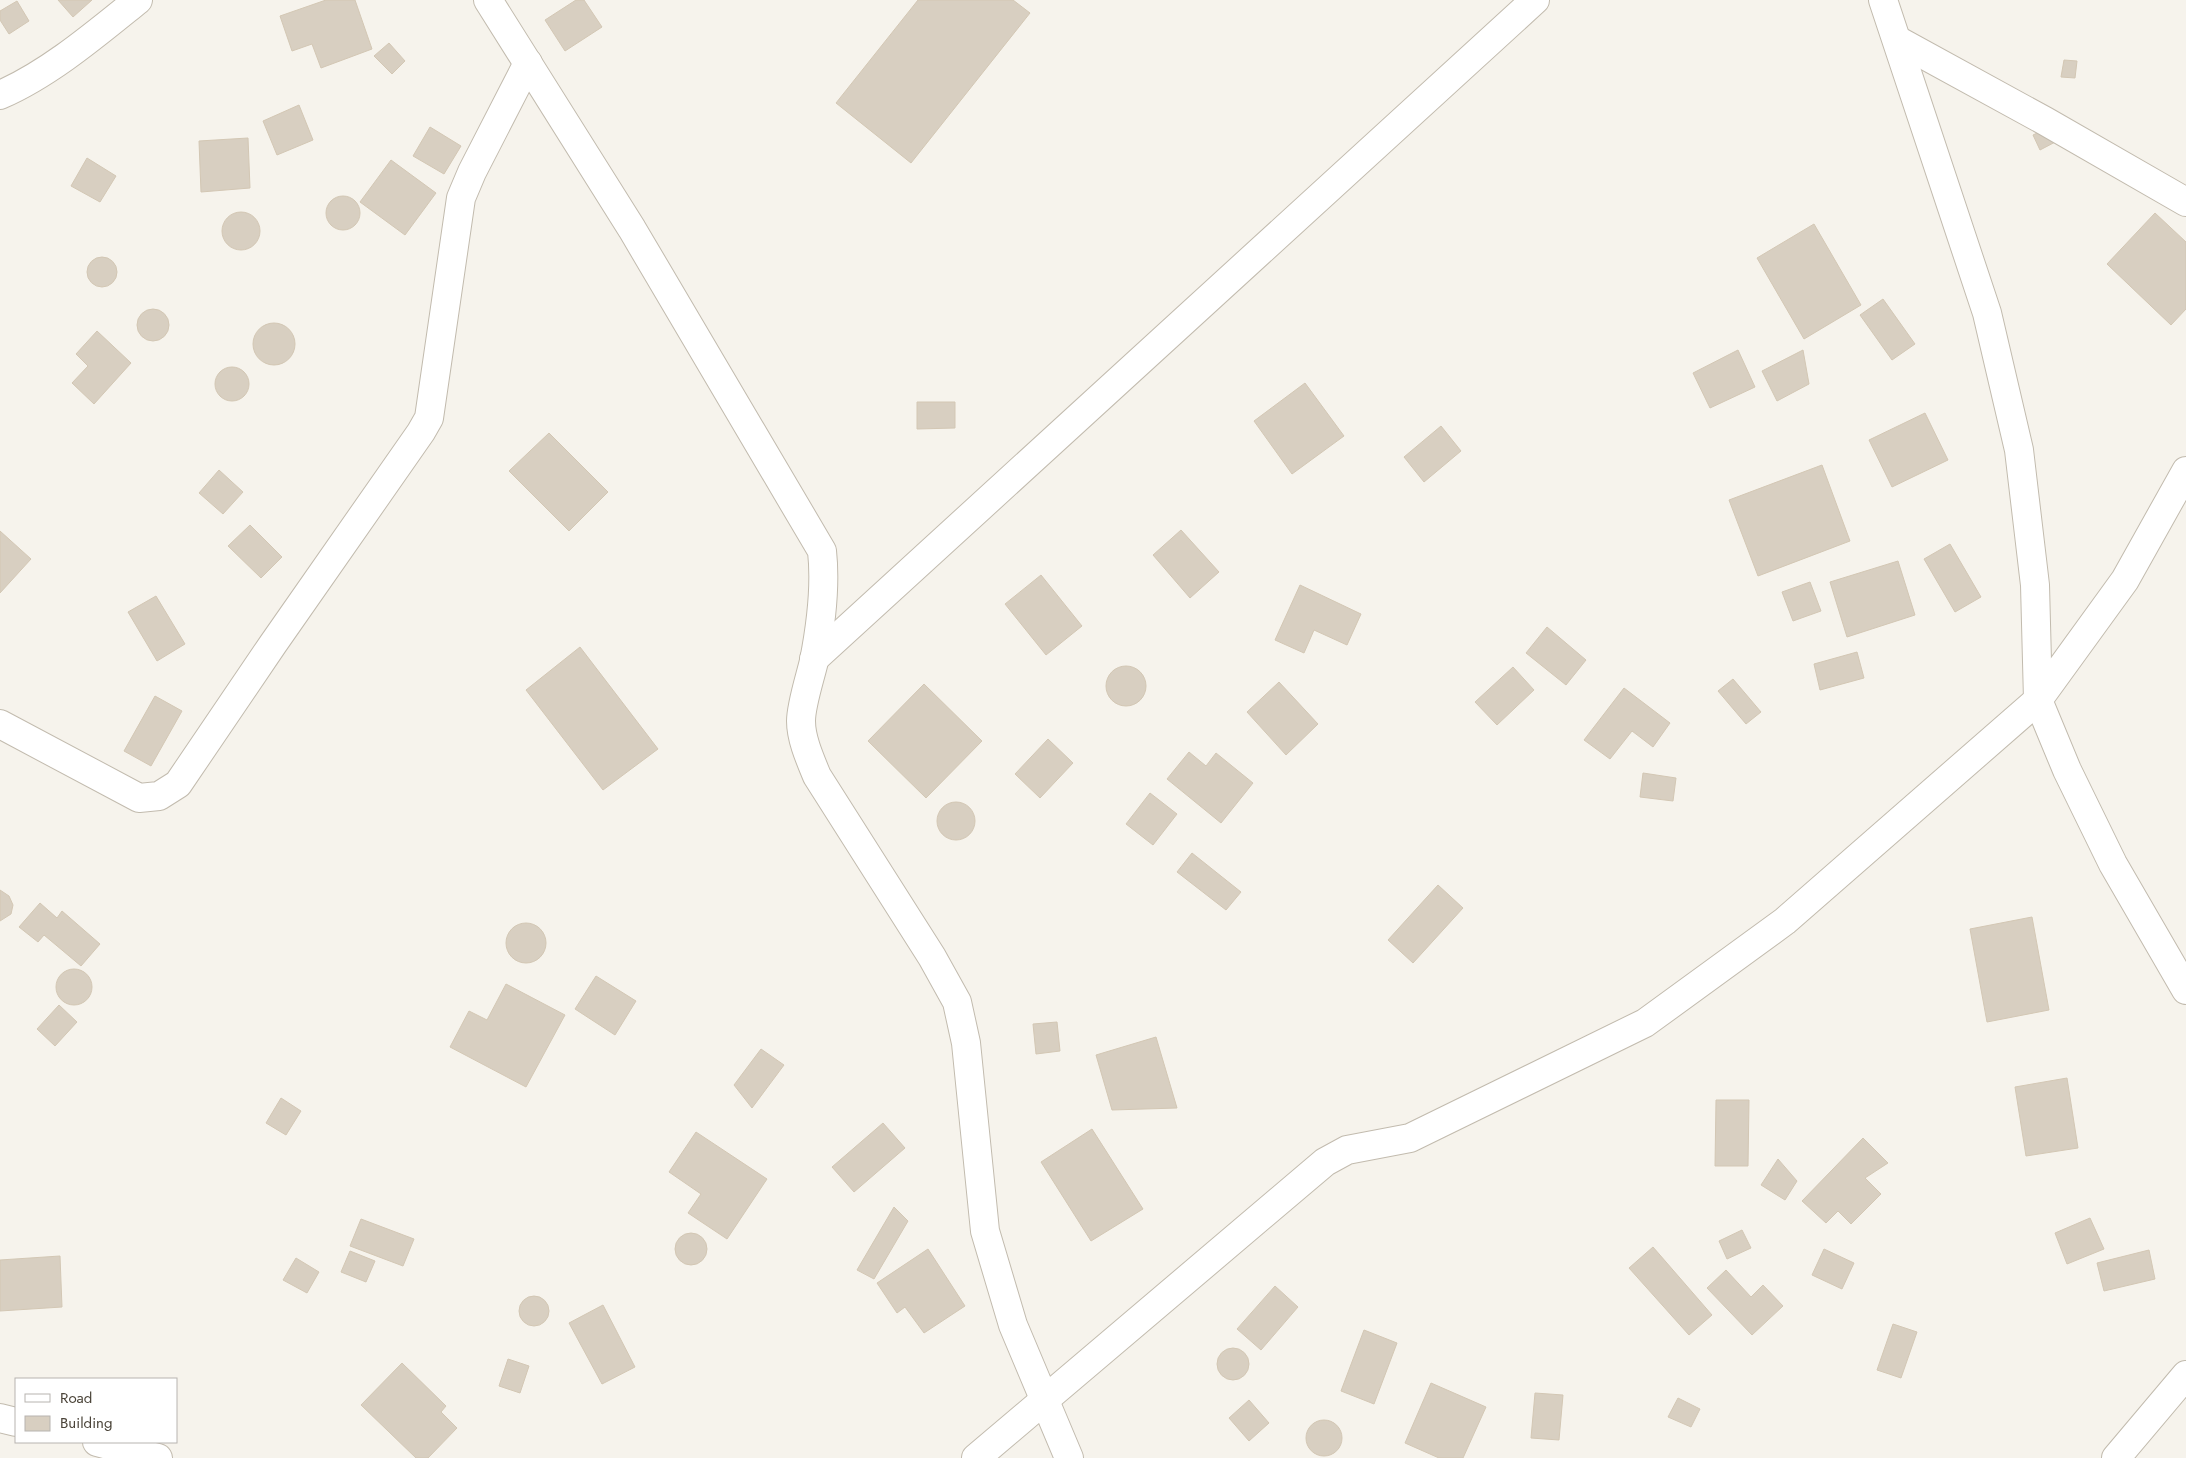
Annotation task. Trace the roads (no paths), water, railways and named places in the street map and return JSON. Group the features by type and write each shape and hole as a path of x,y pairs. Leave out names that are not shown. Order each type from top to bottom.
{"street":[{"path":"2,92 42,71 81,45 138,0"},
{"path":"488,0 632,229 822,551 824,576 814,659 801,721 807,749 817,776 932,957 957,1002 966,1043 985,1231 1013,1325 1069,1458"},
{"path":"814,659 1535,0"},
{"path":"1883,0 1987,313 2019,450 2035,585 2038,700 2067,770 2114,864 2186,990"},
{"path":"1897,40 2045,121 2186,202"},
{"path":"0,724 139,798 159,796 178,784 273,644 422,432 429,418 461,198 472,172 528,63"},
{"path":"976,1458 1325,1162 1347,1150 1410,1138 1653,1017 1785,921 2038,700 2125,580 2186,471"},
{"path":"2116,1458 2186,1375"},
{"path":"0,1418 15,1422"},
{"path":"101,1443 158,1458"}]}
